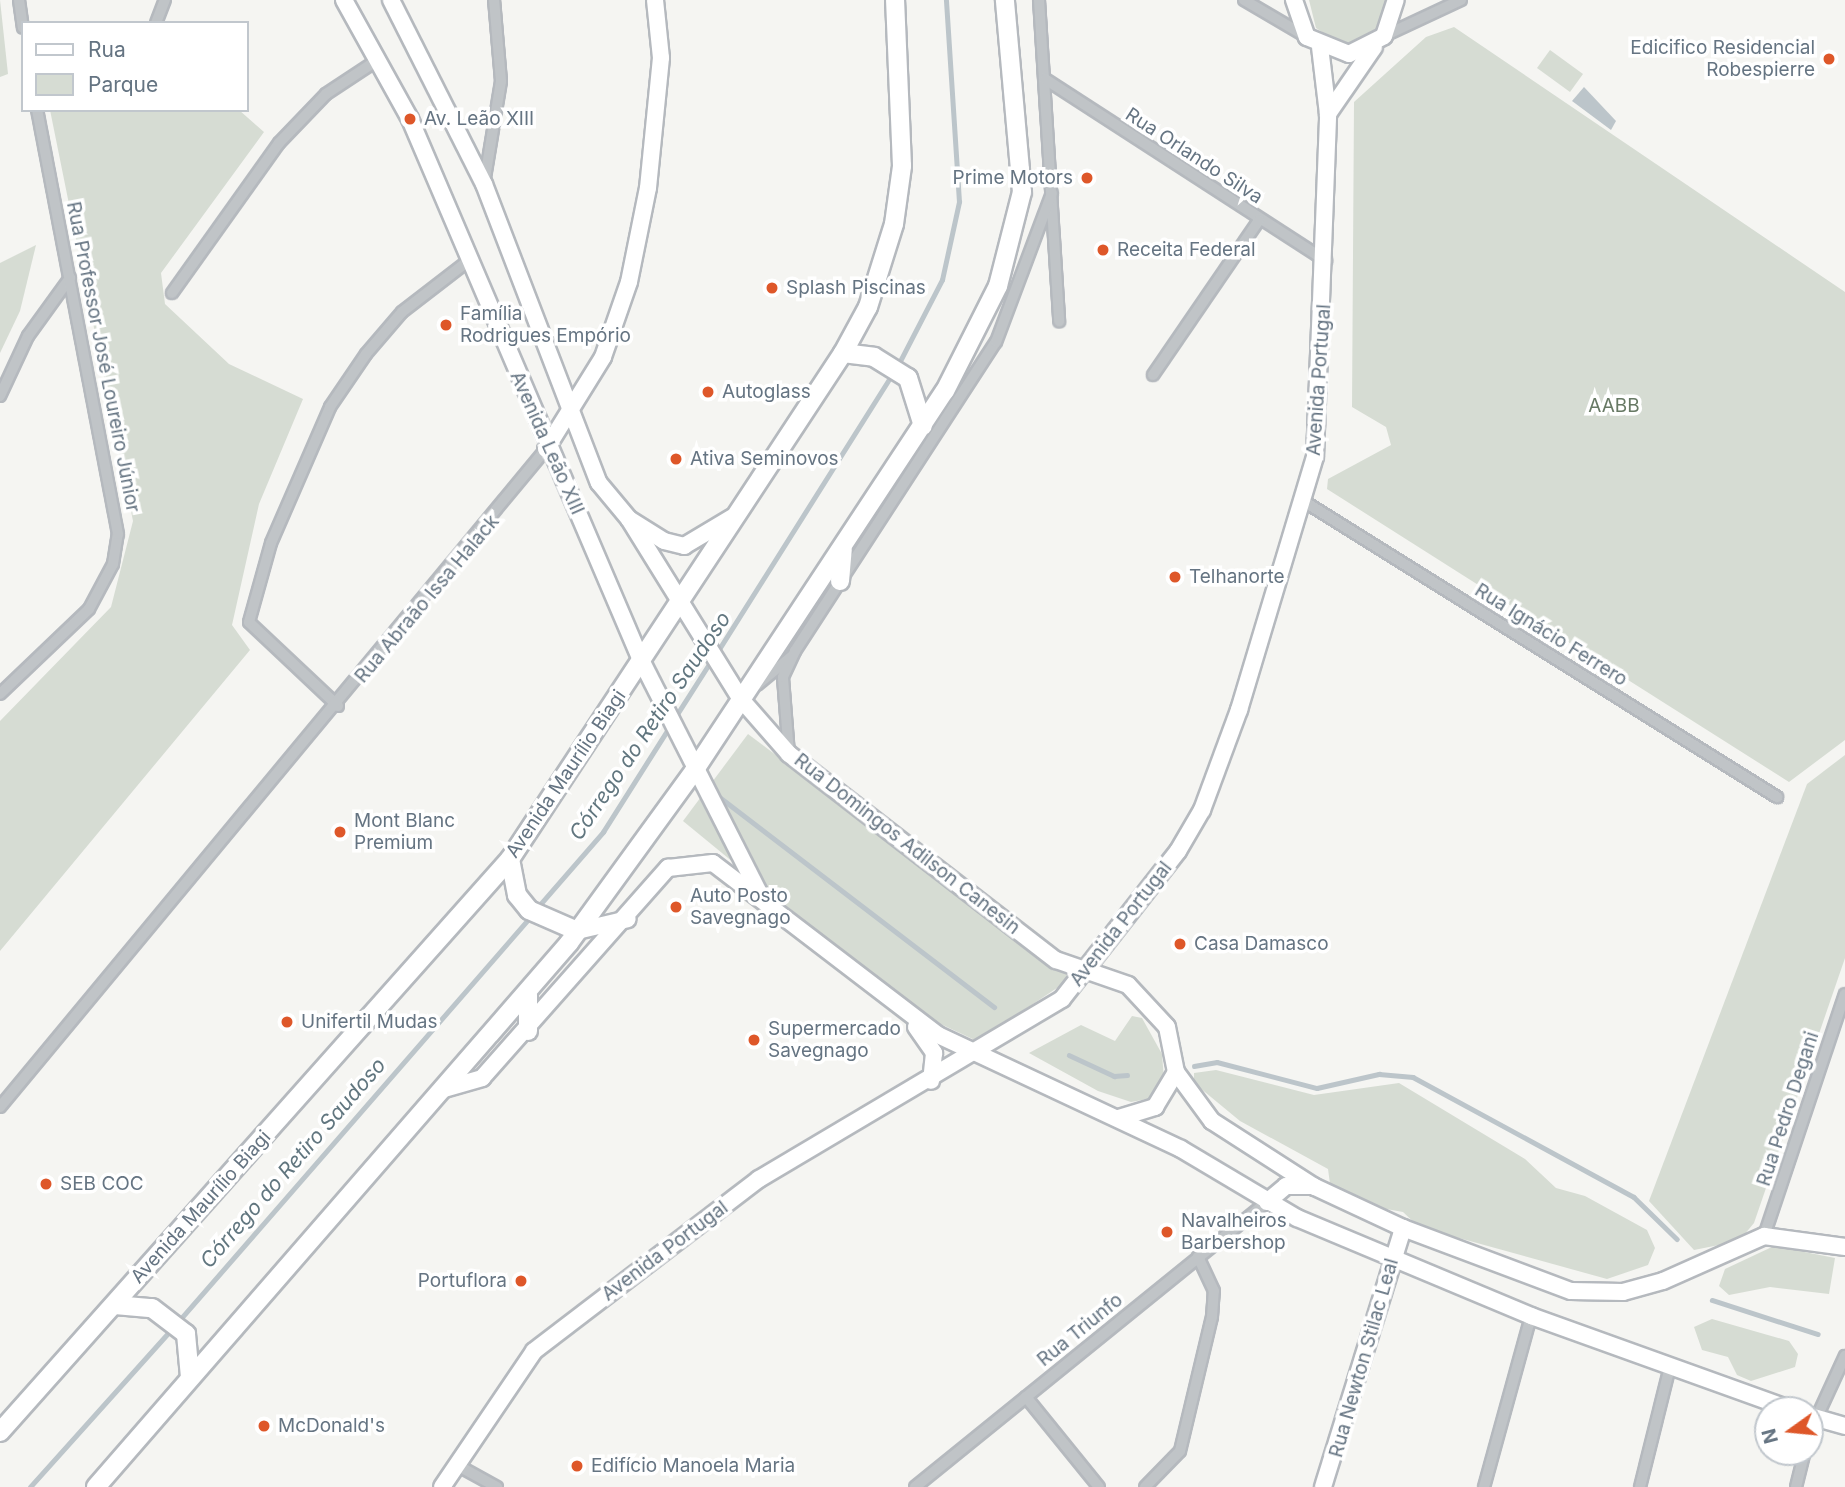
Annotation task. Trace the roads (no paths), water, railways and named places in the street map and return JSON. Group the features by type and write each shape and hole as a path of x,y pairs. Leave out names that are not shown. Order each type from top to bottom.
{"main road":[{"name":"Avenida Leão XIII","path":"344,0 379,59 472,258 546,449 641,660 694,772 764,903"},
{"name":"Avenida Leão XIII","path":"391,0 484,184 599,483 629,519 684,546 731,518"},
{"name":"Rua Abraão Issa Halack","path":"546,449 571,414 607,345 643,215 661,58 654,0"},
{"name":"Avenida Maurílio Biagi","path":"0,1432 510,859 731,518 843,353 868,307 894,224 902,166 895,0"},
{"path":"96,1487 528,995 694,772 740,698 923,426 972,347 1014,239 1022,192 1005,0"},
{"path":"1008,42 1018,0"},
{"name":"Avenida Portugal","path":"442,1487 455,1464 534,1351 759,1179 980,1053 1062,999 1085,975 1202,810 1306,502 1320,409 1328,114 1313,42 1294,0"},
{"path":"1328,114 1381,40 1396,0"},
{"path":"1313,42 1349,54 1381,40"},
{"path":"843,353 874,356 908,378 923,426"},
{"name":"Rua Domingos Adilson Canesin","path":"629,519 680,596 740,698 789,754 1056,960 1085,975 1112,975 1148,1004 1167,1027 1176,1072"},
{"path":"840,581 843,546"},
{"path":"510,859 517,895 544,920 577,931 628,919"},
{"path":"444,1089 482,1079 679,863 712,863 905,1015 1119,1118 1268,1202 1392,1262 1531,1316 1754,1396"},
{"path":"528,995 528,1031"},
{"path":"905,1015 934,1053 931,1080"},
{"path":"1119,1118 1155,1107 1176,1072 1212,1121 1315,1186 1403,1228 1571,1291 1595,1293 1663,1282 1764,1236 1845,1248"},
{"path":"1268,1202 1286,1186 1315,1186"},
{"name":"Rua Newton Stilac Leal","path":"1323,1487 1403,1228"},
{"path":"115,1305 152,1308 186,1334 190,1377"},
{"path":"1824,1424 1845,1426"}],"street":[{"path":"19,0 22,21"},
{"path":"157,21 165,0"},
{"path":"484,184 501,81 494,0"},
{"path":"1039,0 1059,321"},
{"path":"1244,0 1313,42"},
{"path":"1381,40 1461,0"},
{"path":"172,293 279,143 326,94 379,59"},
{"name":"Rua Orlando Silva","path":"1045,79 1326,261"},
{"name":"Rua Professor José Loureiro Júnior","path":"0,694 89,609 113,564 118,534 37,112"},
{"path":"740,698 793,655 996,342 1052,193"},
{"path":"1153,375 1259,220"},
{"path":"338,706 249,622 293,482 330,407 402,312 472,258"},
{"path":"0,396 27,336 70,278"},
{"name":"Rua Abraão Issa Halack","path":"0,1107 338,706 546,449"},
{"name":"Rua Ignácio Ferrero","path":"1306,502 1777,797"},
{"path":"789,754 782,706 793,655"},
{"name":"Rua Pedro Degani","path":"1764,1236 1845,993"},
{"name":"Rua Triunfo","path":"915,1487 1268,1202"},
{"path":"1145,1487 1180,1451 1212,1317 1214,1291 1198,1257"},
{"path":"1484,1487 1531,1316"},
{"path":"1824,1397 1845,1356"},
{"path":"1640,1487 1670,1367"},
{"path":"1026,1397 1099,1487"},
{"path":"455,1464 496,1487"},
{"path":"1796,1487 1801,1466"}],"waterway":[{"name":"Córrego do Retiro Saudoso","path":"897,367 942,280 959,202 946,0"},
{"name":"Córrego do Retiro Saudoso","path":"716,654 892,375"},
{"name":"Córrego do Retiro Saudoso","path":"674,719 711,661"},
{"name":"Córrego do Retiro Saudoso","path":"537,908 603,832 670,726"},
{"path":"717,795 994,1007"},
{"name":"Córrego do Retiro Saudoso","path":"177,1323 532,915"},
{"path":"1069,1055 1114,1076 1127,1075"},
{"path":"1194,1066 1217,1062 1317,1088 1379,1074 1413,1077 1634,1197 1677,1239"},
{"path":"1712,1300 1818,1334"},
{"name":"Córrego do Retiro Saudoso","path":"30,1487 171,1330"}],"place":[{"name":"Edicifico Residencial Robespierre","path":"1829,59"},
{"name":"Av. Leão XIII","path":"410,119"},
{"name":"Prime Motors","path":"1087,178"},
{"name":"Receita Federal","path":"1103,250"},
{"name":"Splash Piscinas","path":"772,288"},
{"name":"Família Rodrigues Empório","path":"446,325"},
{"name":"Autoglass","path":"708,392"},
{"name":"Ativa Seminovos","path":"676,459"},
{"name":"Telhanorte","path":"1175,577"},
{"name":"Mont Blanc Premium","path":"340,832"},
{"name":"Auto Posto Savegnago","path":"676,907"},
{"name":"Casa Damasco","path":"1180,944"},
{"name":"Unifertil Mudas","path":"287,1022"},
{"name":"Supermercado Savegnago","path":"754,1040"},
{"name":"SEB COC","path":"46,1184"},
{"name":"Navalheiros Barbershop","path":"1167,1232"},
{"name":"Portuflora","path":"521,1281"},
{"name":"McDonald's","path":"264,1426"},
{"name":"Edifício Manoela Maria","path":"577,1466"}],"park label":[{"name":"AABB","path":"1614,406"}]}
